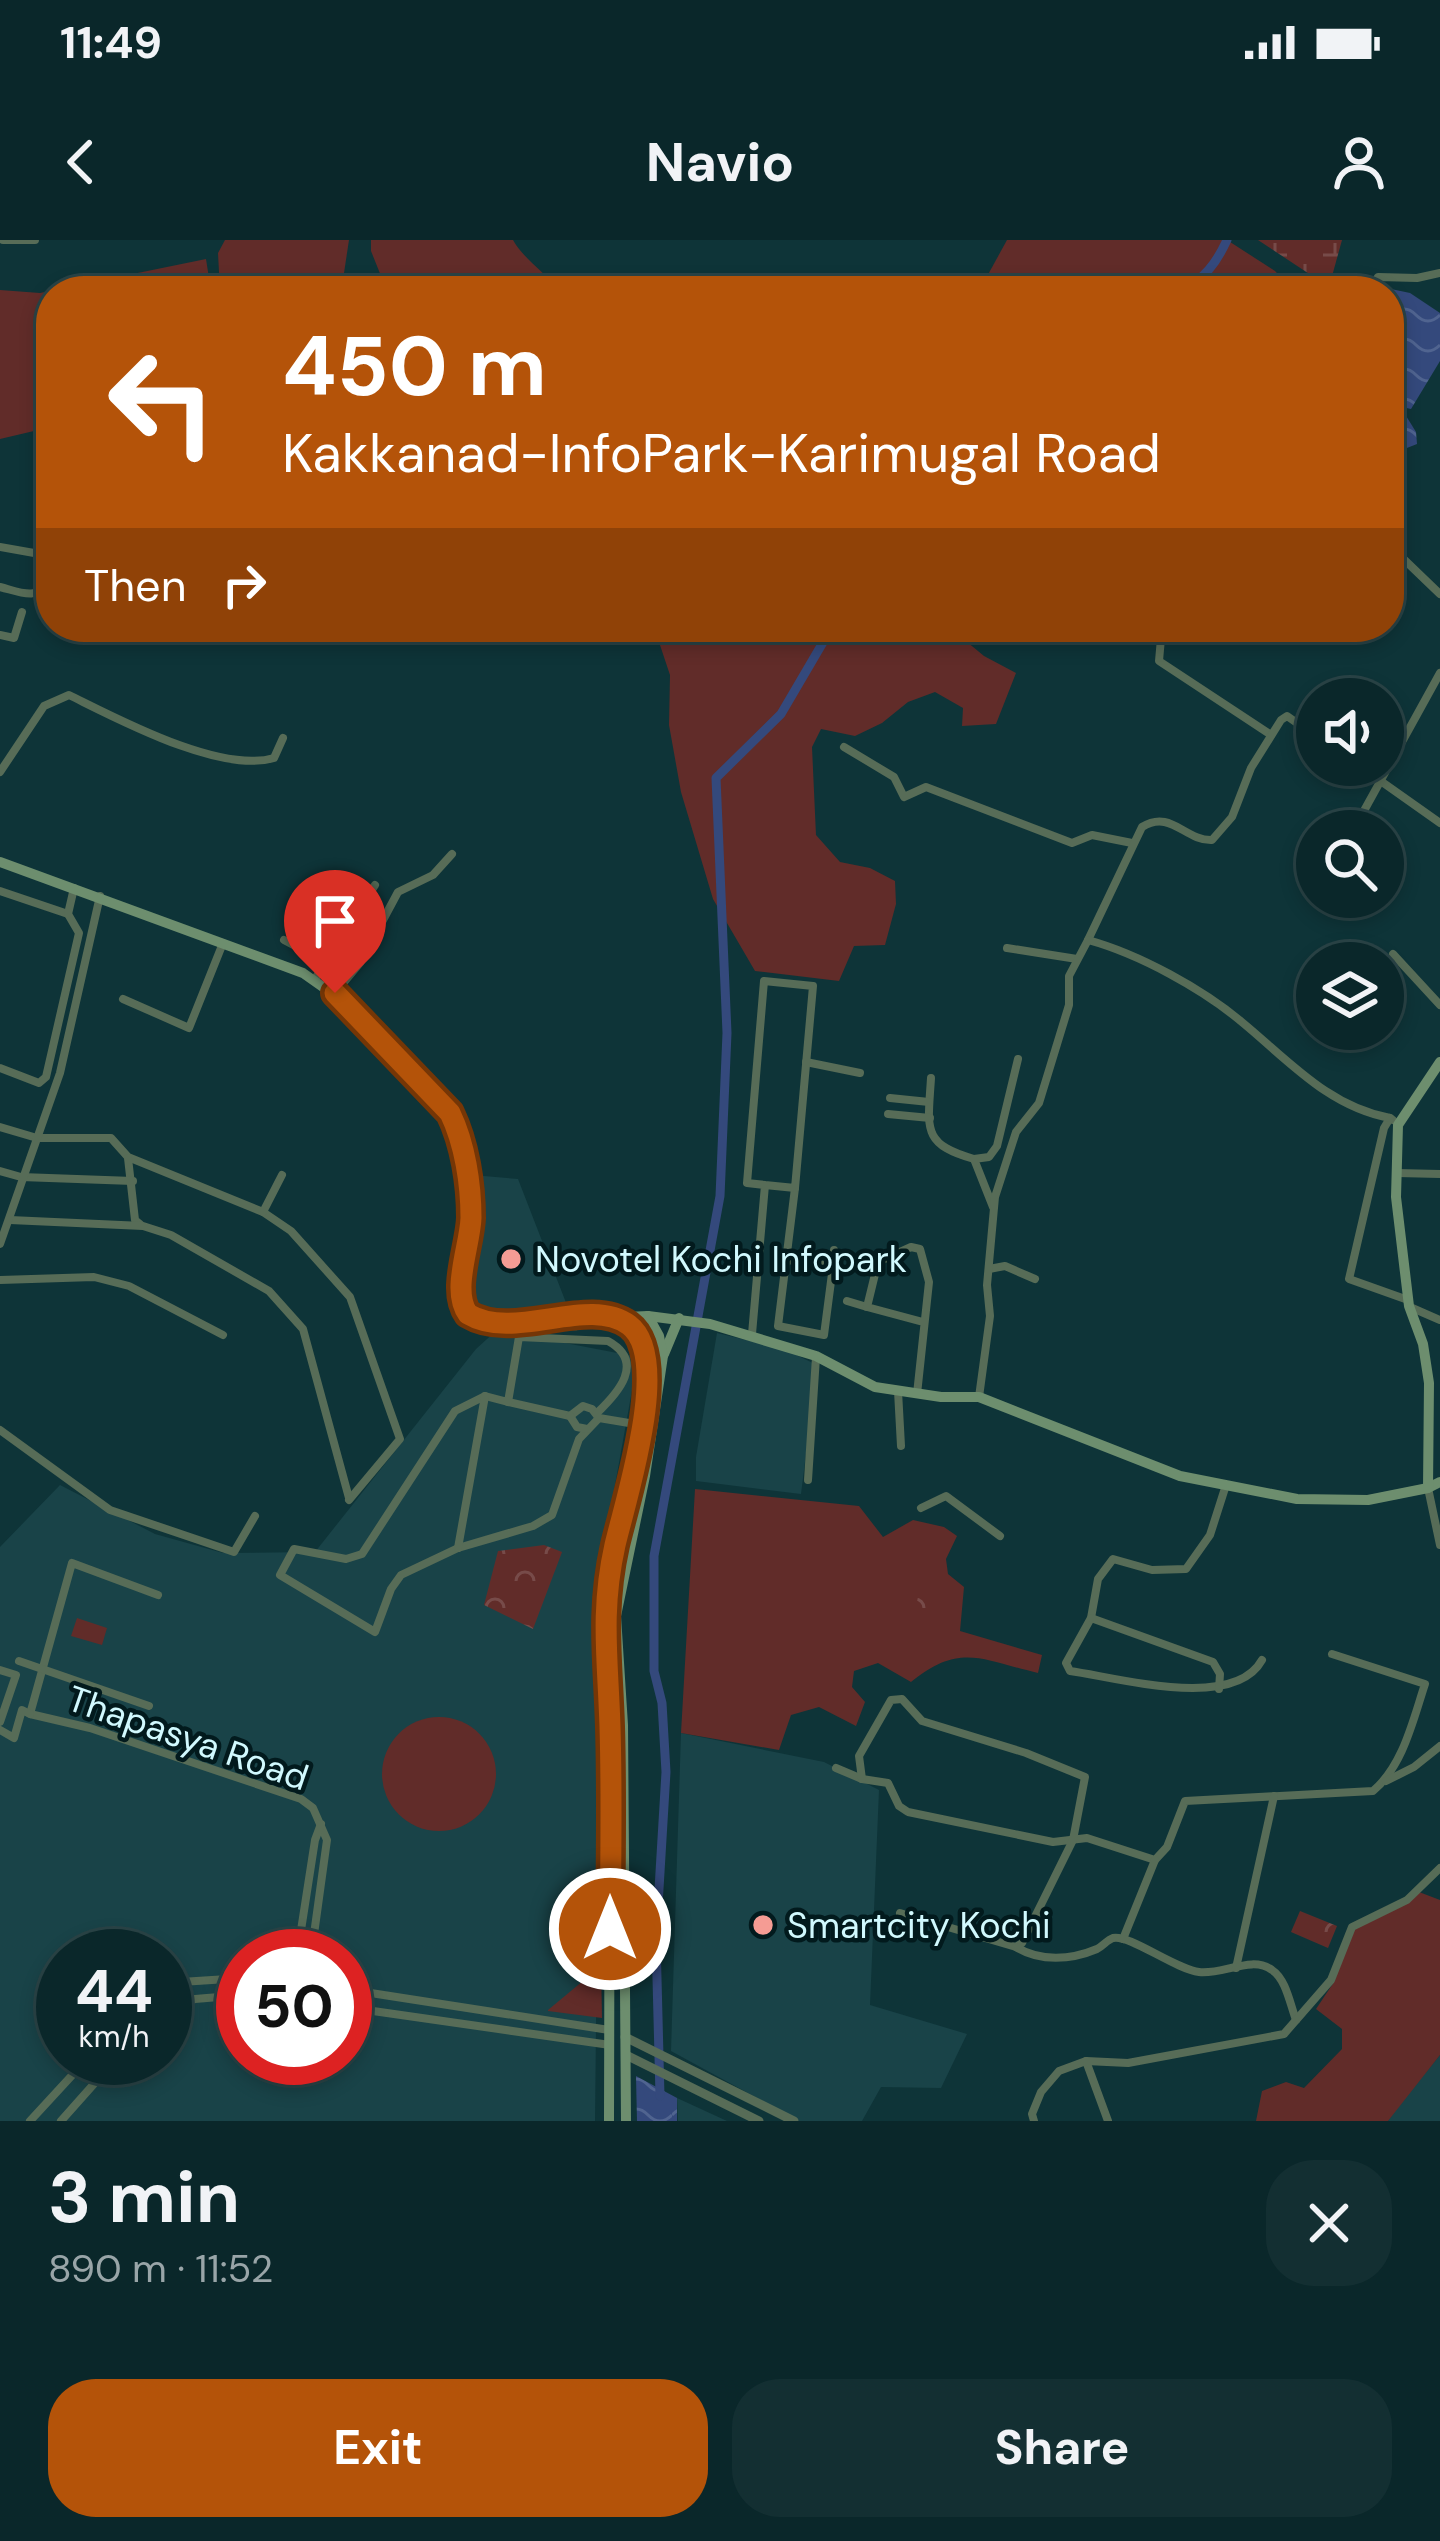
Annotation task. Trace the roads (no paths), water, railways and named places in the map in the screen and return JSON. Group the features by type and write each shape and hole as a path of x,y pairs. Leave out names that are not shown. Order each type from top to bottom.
{"main road":[{"path":"0,862 224,943 315,980 335,993 450,1113 459,1132 470,1209 460,1298 468,1314 500,1323 648,1316 710,1324 816,1356 875,1387 979,1397 1180,1476 1297,1498 1368,1500 1434,1485 1424,1344 1408,1303 1399,1232 1394,1121 1440,1062"},
{"path":"648,1316 664,1356"},
{"path":"615,1317 639,1335 649,1360 616,1616 623,1725 625,2037 632,2058 626,2121"},
{"path":"609,2121 610,1725 604,1616 664,1356 681,1318"}],"street":[{"path":"10,241 35,240"},
{"path":"1404,278 1440,273"},
{"path":"0,547 36,553"},
{"path":"1404,559 1440,593"},
{"path":"0,587 36,594"},
{"path":"0,635 14,638 22,612"},
{"path":"1161,642 1159,662 1271,735"},
{"path":"1404,738 1440,674"},
{"path":"0,772 44,706 69,695 175,743 234,758 274,758 283,738"},
{"path":"979,1397 990,1316 994,1208 1006,1154 1042,1094 1065,1021 1069,976 1132,843 1151,821 1166,820 1202,841 1212,840 1223,832 1271,735 1287,716 1296,722"},
{"path":"844,747 894,777 904,797 926,787 1072,843 1092,835 1132,843"},
{"path":"1388,786 1440,823"},
{"path":"335,993 361,963 398,892 433,875 452,854"},
{"path":"68,914 74,886"},
{"path":"315,980 375,886"},
{"path":"0,891 68,914 79,933 46,1077 39,1083 0,1068"},
{"path":"0,1244 59,1073 100,896"},
{"path":"338,910 355,919"},
{"path":"284,940 327,963"},
{"path":"1088,940 1152,964 1235,1017 1277,1056 1345,1104 1394,1121"},
{"path":"123,998 189,1028 224,943"},
{"path":"1007,948 1077,959"},
{"path":"1404,966 1440,1005"},
{"path":"796,1188 747,1184 764,981 813,986 796,1188 778,1326 824,1336 834,1250"},
{"path":"931,1078 933,1142 974,1159 989,1157 997,1146 1018,1059"},
{"path":"806,1062 860,1072"},
{"path":"890,1098 929,1102"},
{"path":"888,1114 930,1118"},
{"path":"1394,1121 1384,1128 1349,1280 1440,1320"},
{"path":"0,1126 37,1138 111,1138 128,1157 263,1212 291,1231 350,1297 400,1439 349,1500 303,1329 269,1291 171,1235 142,1226 10,1220"},
{"path":"128,1157 135,1220 142,1226"},
{"path":"974,1159 994,1208"},
{"path":"0,1171 21,1177 133,1181"},
{"path":"1397,1173 1440,1174"},
{"path":"263,1212 282,1175"},
{"path":"752,1334 765,1185"},
{"path":"868,1307 878,1262 911,1247 920,1250 928,1282 916,1394"},
{"path":"788,1260 833,1266"},
{"path":"989,1269 1005,1266 1035,1279"},
{"path":"0,1280 94,1276 129,1286 223,1335"},
{"path":"847,1301 923,1322"},
{"path":"508,1402 519,1337 608,1341 623,1357 628,1372 620,1392 598,1415 570,1460 552,1516 458,1548 401,1575 375,1632 280,1575 294,1549 346,1559 362,1554 455,1411 485,1396 508,1402 569,1416 577,1427 587,1430"},
{"path":"808,1480 816,1356"},
{"path":"898,1391 901,1446"},
{"path":"458,1548 485,1396"},
{"path":"569,1416 583,1406 598,1415 641,1425"},
{"path":"0,1430 110,1510 173,1532 203,1538 234,1552 255,1516"},
{"path":"1226,1485 1210,1535 1186,1569 1152,1570 1113,1559 1098,1579 1091,1618 1066,1663 1070,1671 1219,1689 1249,1678 1262,1660"},
{"path":"1434,1485 1440,1545"},
{"path":"921,1508 946,1496 1000,1536"},
{"name":"Thapasya Road","path":"30,1714 72,1563 158,1595"},
{"path":"1091,1618 1213,1662 1220,1674 1219,1689"},
{"path":"1332,1654 1425,1684 1404,1745 1385,1781"},
{"path":"20,1661 149,1706"},
{"name":"Thapasya Road","path":"0,1670 16,1675 0,1726 14,1738 22,1710 302,1799 313,1808 327,1840 315,1929"},
{"path":"862,1779 859,1756 891,1700 902,1699 922,1721 1085,1777 1072,1840 1016,1947"},
{"path":"836,1768 892,1786 899,1806 908,1812 1053,1842 1087,1838 1155,1860 1161,1858 1185,1801 1373,1791 1440,1746"},
{"path":"1236,1968 1274,1796"},
{"name":"Thapasya Road","path":"301,1929 321,1823"},
{"path":"1123,1939 1155,1860"},
{"path":"1034,2121 1041,2092 1059,2071 1086,2061 1128,2062 1284,2034 1331,1980 1352,1927 1407,1900 1440,1868"},
{"path":"900,1913 1016,1947 1030,1956 1058,1959 1098,1949 1113,1938 1199,1972 1261,1963 1278,1973 1296,2020"},
{"path":"372,1993 609,2030"},
{"path":"372,2011 610,2045"},
{"path":"625,2037 794,2121"},
{"path":"632,2058 759,2121"},
{"path":"1086,2061 1108,2121"},
{"path":"30,2121 63,2085"},
{"path":"61,2121 93,2085"}],"water":[{"path":"1404,292 1440,313 1440,361 1411,409 1404,407"},
{"path":"1404,413 1416,432 1417,444 1404,449"},
{"path":"636,2076 677,2098 677,2121 637,2121"}],"waterway":[{"path":"1201,276 1227,240"},
{"path":"660,2096 656,1939 666,1772 662,1703 654,1671 654,1556 720,1196 727,1033 716,778 781,714 823,642"}],"place":[{"name":"Novotel Kochi Infopark","path":"511,1259"},
{"name":"Smartcity Kochi","path":"763,1925"}]}
